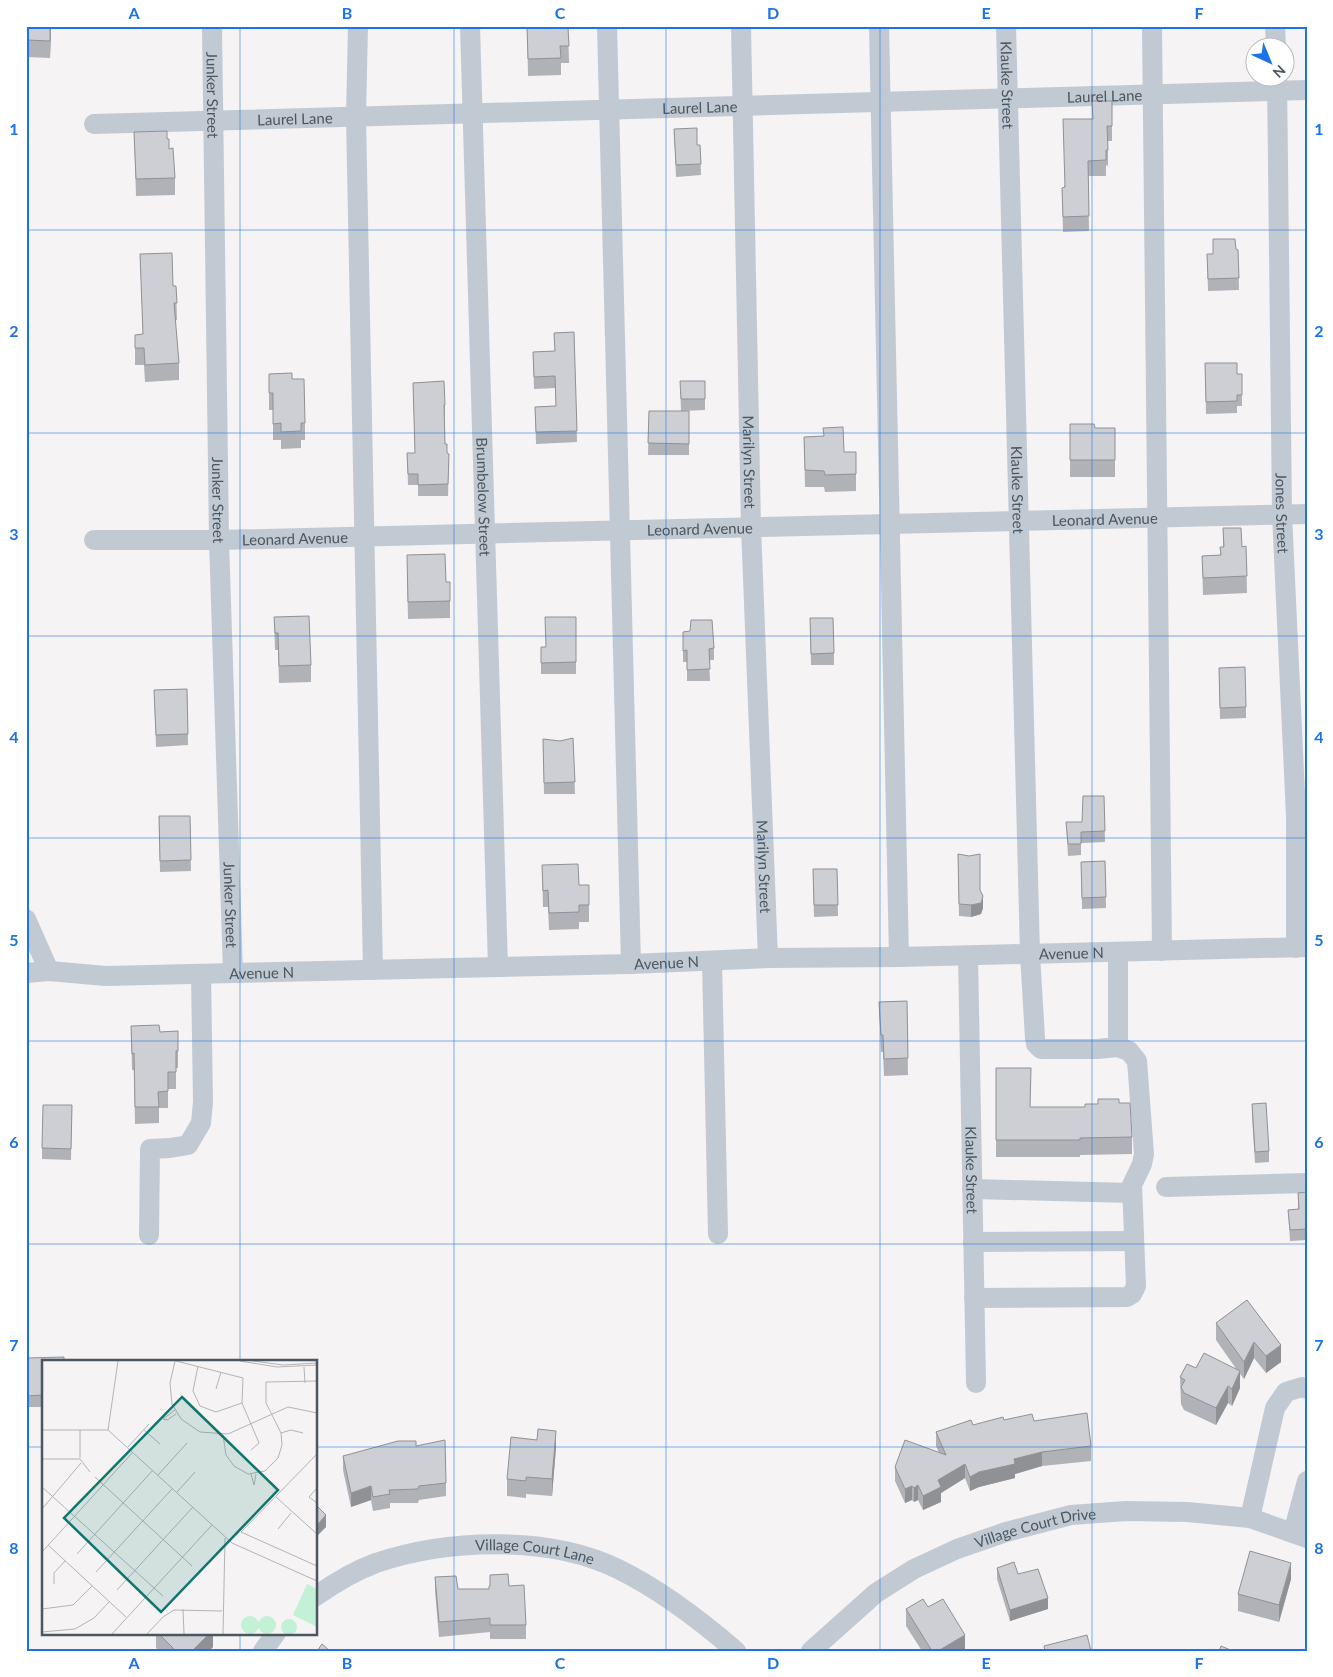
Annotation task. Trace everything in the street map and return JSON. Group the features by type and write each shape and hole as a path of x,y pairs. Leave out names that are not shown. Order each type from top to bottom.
{"street":[{"name":"Junker Street","path":"212,26 219,540 233,973"},
{"path":"358,26 356,117 373,970"},
{"name":"Brumbelow Street","path":"470,26 498,967"},
{"path":"607,26 631,964"},
{"name":"Marilyn Street","path":"741,26 751,527 768,958"},
{"path":"879,26 899,957"},
{"name":"Klauke Street","path":"1006,26 1030,954 1036,1044 1041,1049 1118,1047"},
{"path":"1152,26 1162,951"},
{"name":"Laurel Lane","path":"94,124 1153,94 1246,87"},
{"name":"Jones Street","path":"1278,88 1282,514 1301,816 1302,948"},
{"name":"Leonard Avenue","path":"94,540 219,540 1307,514"},
{"path":"26,919 49,971"},
{"name":"Avenue N","path":"26,972 49,971 106,976 631,964 768,958 968,956 1302,948"},
{"path":"974,1298 1127,1297 1132,1294 1136,1286 1132,1185 1142,1164 1144,1154 1137,1061 1129,1051 1118,1047 1118,952"},
{"name":"Klauke Street","path":"968,956 976,1383"},
{"path":"712,961 718,1234"},
{"path":"149,1235 150,1149 188,1145 200,1123 202,1102 201,974"},
{"path":"1166,1187 1307,1183"},
{"path":"972,1189 1132,1193"},
{"path":"973,1242 1134,1241"},
{"path":"1250,1518 1275,1408 1286,1392 1302,1387 1307,1389"},
{"path":"1300,1536 1307,1481"},
{"name":"Village Court Drive","path":"811,1651 876,1593 906,1574 957,1549 1006,1532 1071,1515 1126,1511 1187,1512 1250,1518 1300,1536"},
{"name":"Village Court Lane","path":"318,1595 375,1563 430,1550 480,1544 540,1547 585,1556 617,1568 664,1596 708,1626 736,1651"}],"building":[{"path":"26,26 50,26 50,41 27,40 26,44"},
{"path":"527,26 558,26 558,28 568,28 569,46 560,46 561,58 528,59"},
{"path":"1092,101 1112,101 1112,126 1107,126 1108,150 1106,150 1106,160 1088,161 1089,216 1063,217 1062,188 1065,187 1063,119 1093,119"},
{"path":"697,128 697,145 700,145 701,164 676,165 674,129"},
{"path":"167,131 169,149 173,148 175,178 136,179 134,132"},
{"path":"1213,239 1235,239 1236,249 1238,250 1239,278 1208,279 1207,254 1213,254"},
{"path":"172,253 173,286 176,286 177,303 174,303 179,363 145,365 144,348 135,348 135,335 143,334 140,254"},
{"path":"574,332 577,431 536,432 535,407 556,406 555,376 534,377 533,352 555,351 554,333"},
{"path":"1205,363 1237,363 1237,374 1242,374 1242,395 1237,395 1237,401 1206,402"},
{"path":"292,373 292,379 304,379 305,423 301,423 301,431 281,432 281,423 273,424 273,393 269,393 269,374"},
{"path":"444,381 445,444 447,444 447,453 449,454 448,484 418,485 418,474 408,474 407,453 415,453 413,383"},
{"path":"680,381 705,381 705,399 681,399"},
{"path":"649,411 689,411 689,444 648,443"},
{"path":"1070,424 1094,424 1095,428 1115,428 1115,460 1070,460"},
{"path":"843,427 844,452 856,452 856,474 825,475 824,471 805,470 804,437 824,436 823,428"},
{"path":"1223,528 1241,528 1242,547 1246,546 1247,576 1203,578 1202,556 1221,555 1220,547 1224,547"},
{"path":"445,554 446,582 450,582 450,601 408,602 407,555"},
{"path":"309,616 311,665 279,666 278,633 275,633 274,617"},
{"path":"545,617 576,617 576,662 541,663 541,647 546,647"},
{"path":"810,618 833,618 834,653 811,654"},
{"path":"691,620 712,620 714,648 709,649 710,669 687,670 687,650 683,651 683,632 690,631"},
{"path":"1245,667 1246,707 1220,708 1219,668"},
{"path":"187,689 188,734 156,735 154,690"},
{"path":"573,738 575,782 544,783 543,739 560,741"},
{"path":"1083,796 1104,796 1105,831 1081,832 1081,844 1068,844 1066,822 1082,822"},
{"path":"159,816 190,816 191,860 160,861"},
{"path":"958,854 969,856 980,854 980,890 983,896 981,903 971,905 959,904"},
{"path":"1105,861 1106,897 1082,898 1081,862"},
{"path":"578,864 579,885 589,885 589,905 579,905 579,912 549,913 548,890 543,891 542,865"},
{"path":"813,869 837,869 838,905 814,905"},
{"path":"907,1001 908,1058 884,1059 879,1002"},
{"path":"159,1025 160,1032 178,1031 176,1072 168,1072 168,1091 158,1092 159,1107 135,1107 134,1053 132,1054 131,1026"},
{"path":"996,1068 1031,1068 1030,1107 1085,1107 1085,1104 1098,1104 1098,1099 1119,1099 1119,1103 1130,1103 1132,1137 1080,1138 1080,1140 996,1140"},
{"path":"1266,1103 1269,1151 1255,1152 1252,1104"},
{"path":"43,1105 72,1105 71,1149 42,1148"},
{"path":"1307,1192 1307,1229 1290,1230 1288,1210 1299,1209 1298,1193"},
{"path":"1247,1300 1281,1345 1266,1356 1254,1342 1244,1362 1216,1323"},
{"path":"1204,1353 1240,1371 1232,1389 1228,1386 1216,1408 1184,1393 1181,1387 1185,1380 1180,1377 1187,1364 1196,1368"},
{"path":"64,1357 64,1360 42,1360 42,1395 26,1396 26,1358"},
{"path":"1087,1413 1091,1446 1042,1452 1014,1459 1015,1464 979,1472 970,1477 965,1464 938,1480 941,1487 923,1496 918,1485 914,1488 912,1486 905,1489 895,1467 905,1440 946,1455 936,1432 971,1420 973,1425 1003,1417 1004,1420 1032,1414 1034,1421"},
{"path":"538,1429 556,1431 552,1479 526,1477 526,1481 507,1479 511,1437 537,1440"},
{"path":"445,1440 446,1483 419,1486 418,1489 389,1490 390,1494 373,1497 371,1486 351,1493 343,1456 398,1441 416,1441 416,1446"},
{"path":"318,1507 326,1515 318,1524"},
{"path":"1250,1551 1291,1563 1279,1605 1238,1594"},
{"path":"1014,1562 1018,1574 1038,1569 1048,1598 1010,1610 997,1568"},
{"path":"508,1574 509,1586 524,1585 526,1625 490,1625 490,1618 439,1622 435,1577 456,1576 458,1589 489,1589 490,1575"},
{"path":"923,1599 928,1607 943,1599 965,1635 938,1651 932,1651 906,1609"},
{"path":"159,1634 209,1634 192,1651 176,1651"},
{"path":"1087,1635 1091,1651 1045,1651 1044,1646"},
{"path":"322,1644 330,1651 317,1651"},
{"path":"1221,1646 1233,1651 1219,1651"}]}
